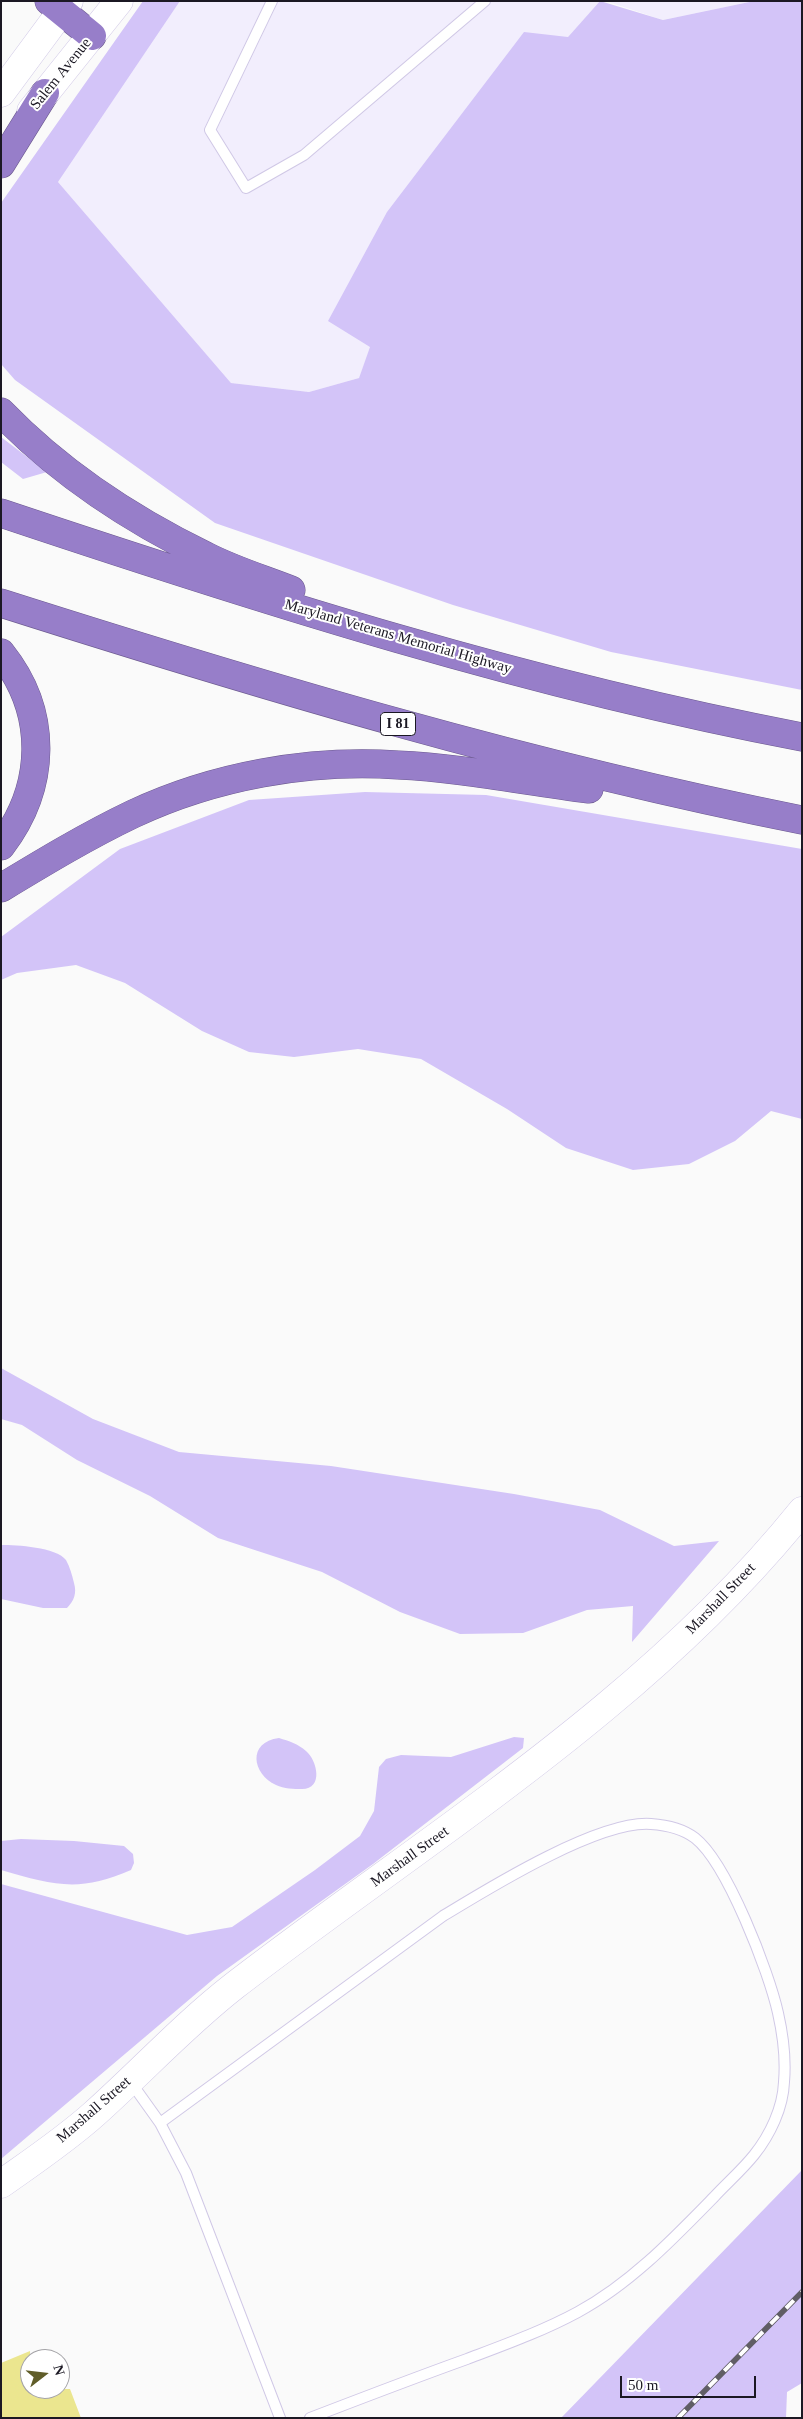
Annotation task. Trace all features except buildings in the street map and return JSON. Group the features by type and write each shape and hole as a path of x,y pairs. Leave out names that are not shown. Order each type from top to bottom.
{"highway":[{"path":"60,4 92,36"},
{"path":"1,164 45,93"},
{"path":"1,412 18,430 74,476 136,519 208,557 446,652"},
{"name":"Maryland Veterans Memorial Highway","path":"1,513 214,584 446,652 611,694 802,737"},
{"name":"I 81","path":"1,603 192,663 418,730 593,774 802,820"},
{"path":"1,654 22,688 32,716 38,746 34,778 24,808 14,828 1,846"},
{"path":"1,888 91,835 135,813 216,785 286,768 343,764 398,764 740,807"}],"main road":[{"name":"Salem Avenue","path":"1,147 119,1"},
{"path":"1,93 60,4"},
{"name":"Marshall Street","path":"1,2184 93,2115 165,2045 232,1988 546,1757 626,1692 708,1616 794,1525"}],"lane":[{"path":"272,1 210,130 246,188 304,155 485,1"},
{"path":"160,2123 443,1916 492,1886 584,1840 626,1825 650,1823 674,1827 694,1837 716,1863 732,1891 756,1949 778,2012 785,2056 784,2085 776,2120 755,2154 652,2257 625,2281 579,2312 529,2335 310,2418"},
{"path":"129,2080 160,2123 186,2173 280,2418"}],"shaded area":[{"path":"143,1 180,1 58,182 231,383 309,392 359,378 370,347 328,321 387,212 524,32 568,37 600,1 663,20 754,1 802,1 802,690 611,652 453,605 215,523 15,380 1,364 1,203"},
{"path":"180,1 600,1 568,37 371,347 359,378 309,392 231,383 58,182"},
{"path":"606,1 754,1 663,20"},
{"path":"1,437 47,472 23,479 1,462"},
{"path":"365,792 486,795 802,849 802,1119 771,1111 735,1141 689,1164 633,1170 566,1148 507,1109 421,1059 358,1049 294,1057 249,1052 202,1031 125,983 76,965 17,973 1,980 1,937 120,849 249,800"},
{"path":"1,1368 93,1419 179,1452 331,1466 514,1494 600,1510 674,1546 719,1541 632,1642 633,1606 587,1610 523,1633 460,1634 400,1612 322,1572 218,1538 150,1496 77,1460 22,1425 1,1419"},
{"path":"1,1545 26,1546 54,1552 66,1560 75,1587 73,1600 67,1608 43,1608 1,1599"},
{"path":"514,1737 524,1738 523,1748 373,1864 217,1976 1,2159 1,1884 187,1935 232,1927 315,1870 360,1836 374,1811 379,1767 386,1759 401,1755 451,1757"},
{"path":"279,1738 297,1745 310,1755 315,1767 316,1779 309,1788 289,1789 282,1787 268,1780 262,1774 256,1759 258,1752 262,1745"},
{"path":"21,1839 74,1841 124,1846 133,1854 134,1863 131,1870 96,1882 66,1884 36,1880 1,1870 1,1841"},
{"path":"802,2170 802,2383 787,2392 786,2418 561,2418"}],"railway":[{"path":"678,2418 802,2292"}]}
